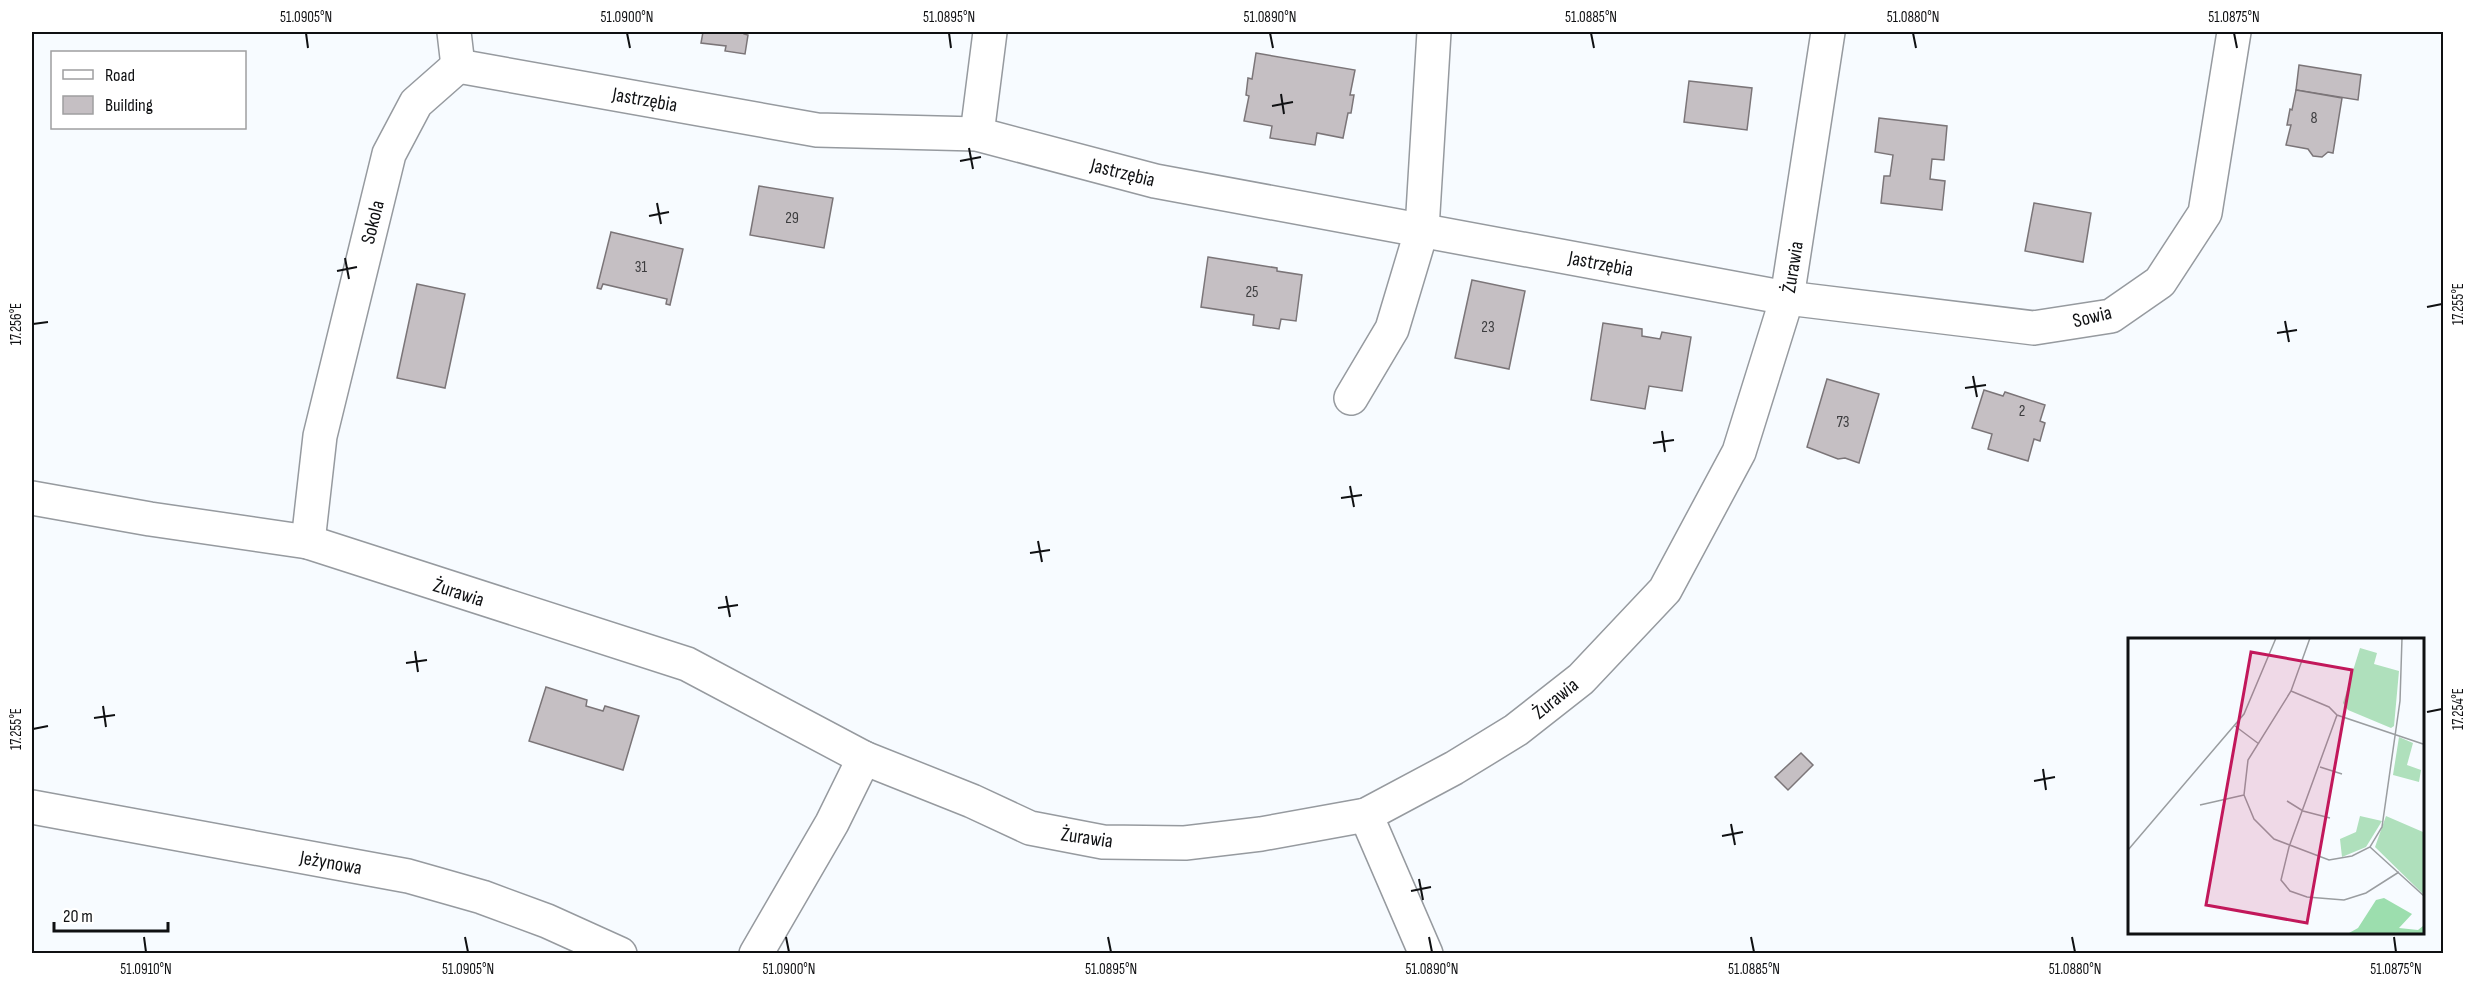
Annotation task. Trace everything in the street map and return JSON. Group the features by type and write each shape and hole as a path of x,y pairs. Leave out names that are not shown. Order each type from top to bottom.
{"street":[{"path":"454,32 458,66"},
{"path":"977,134 990,32"},
{"path":"1351,398 1392,329 1422,229 1434,32"},
{"name":"Żurawia","path":"32,498 150,519 308,542 687,664 864,758 972,801 1030,828 1103,842 1185,843 1261,834 1366,815 1454,768 1516,730 1581,679 1665,590 1739,452 1787,298 1828,32"},
{"name":"Sowia","path":"1787,298 2034,328 2111,316 2160,282 2205,213 2234,32"},
{"name":"Jastrzębia","path":"458,66 817,130 977,134 1155,181 1787,298"},
{"name":"Sokola","path":"308,542 320,436 389,154 416,103 458,66"},
{"path":"756,954 832,823 864,758"},
{"name":"Jeżynowa","path":"32,807 408,876 493,901 547,921 620,954"},
{"path":"1366,815 1426,954"}],"building":[{"path":"703,32 744,32 748,35 745,54 725,51 726,46 701,43"},
{"path":"1256,53 1355,70 1350,95 1354,95 1351,113 1348,113 1343,138 1317,133 1315,145 1270,138 1272,126 1244,121 1249,96 1246,95 1248,78 1252,79"},
{"path":"2299,65 2361,75 2358,100 2296,90"},
{"path":"1689,81 1752,88 1747,130 1684,122"},
{"path":"2296,90 2342,98 2333,153 2328,152 2322,157 2313,156 2308,149 2286,145 2291,125 2287,125"},
{"path":"1879,118 1947,126 1944,160 1932,159 1930,179 1945,181 1942,210 1881,203 1884,176 1890,176 1893,155 1875,152"},
{"path":"759,186 833,198 824,248 750,235"},
{"path":"2034,203 2091,213 2083,262 2025,251"},
{"path":"611,232 683,249 670,305 666,304 667,299 603,284 601,289 597,288"},
{"path":"1208,257 1277,268 1277,271 1302,275 1296,321 1281,319 1279,329 1253,325 1254,315 1201,307"},
{"path":"1472,280 1525,291 1509,369 1455,358"},
{"path":"417,284 465,294 445,388 397,378"},
{"path":"1603,323 1642,329 1642,336 1660,339 1662,332 1691,337 1682,391 1649,386 1645,409 1591,400"},
{"path":"1827,379 1879,394 1859,463 1845,458 1838,459 1807,447"},
{"path":"1984,390 2003,396 2005,392 2045,405 2040,421 2045,423 2040,441 2034,439 2028,461 1988,449 1992,434 1972,428"},
{"path":"546,687 587,700 586,706 603,711 605,706 639,716 623,770 529,741"},
{"path":"1801,753 1813,765 1788,790 1775,777"}]}
